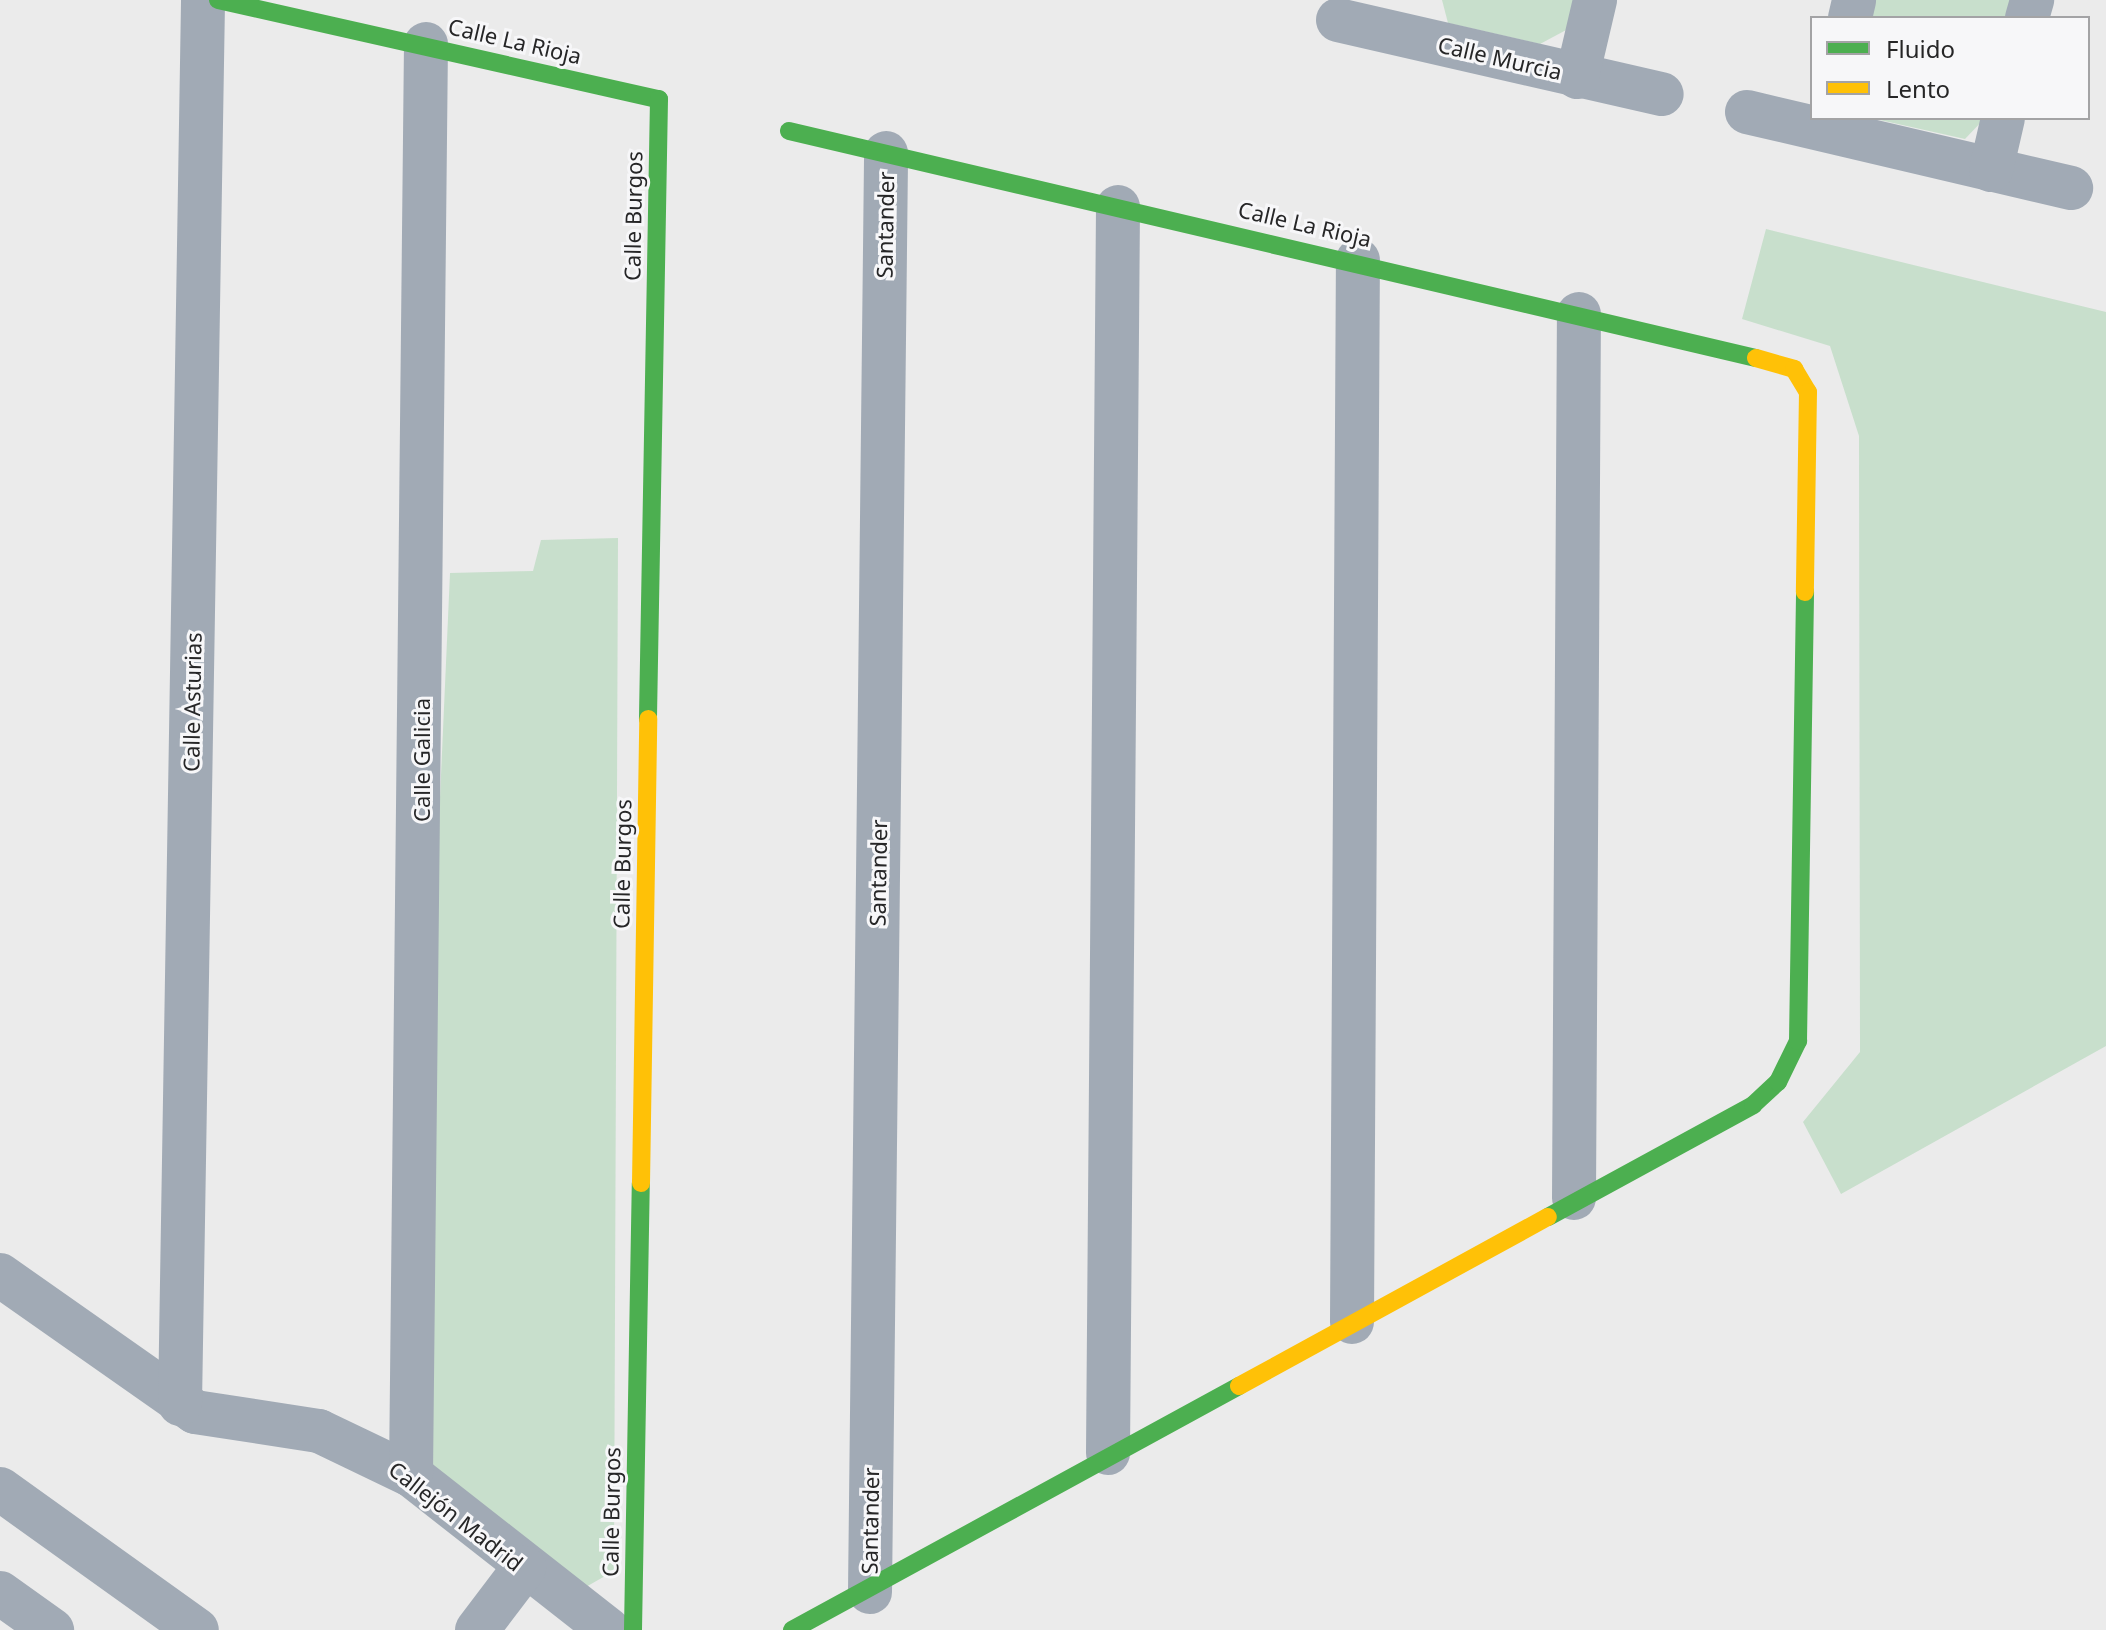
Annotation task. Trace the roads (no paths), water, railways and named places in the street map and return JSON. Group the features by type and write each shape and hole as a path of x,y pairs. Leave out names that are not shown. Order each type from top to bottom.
{"street":[{"name":"Calle Asturias","path":"180,1404 203,0"},
{"name":"Calle La Rioja","path":"218,0 426,44 659,99"},
{"path":"1577,77 1595,0"},
{"name":"Calle Murcia","path":"1338,20 1413,18 1577,77 1662,94"},
{"name":"Calle Galicia","path":"411,1475 426,44"},
{"name":"Calle Burgos","path":"633,1630 659,99"},
{"path":"1747,112 1824,124 1991,170 2071,188"},
{"path":"1991,170 2003,120"},
{"name":"Calle La Rioja","path":"789,131 1358,260 1579,314 1781,364 1803,379 1798,1041 1778,1082 1753,1105 1574,1198"},
{"name":"Santander","path":"870,1592 886,153"},
{"path":"1108,1453 1118,207"},
{"path":"1352,1322 1358,260"},
{"path":"792,1630 870,1592 1108,1453 1574,1198 1579,314"},
{"name":"Callejón Madrid","path":"0,1275 180,1404 319,1431 411,1475 592,1626"},
{"path":"0,1489 197,1630"},
{"path":"477,1630 524,1568"},
{"path":"0,1593 52,1630"}]}
